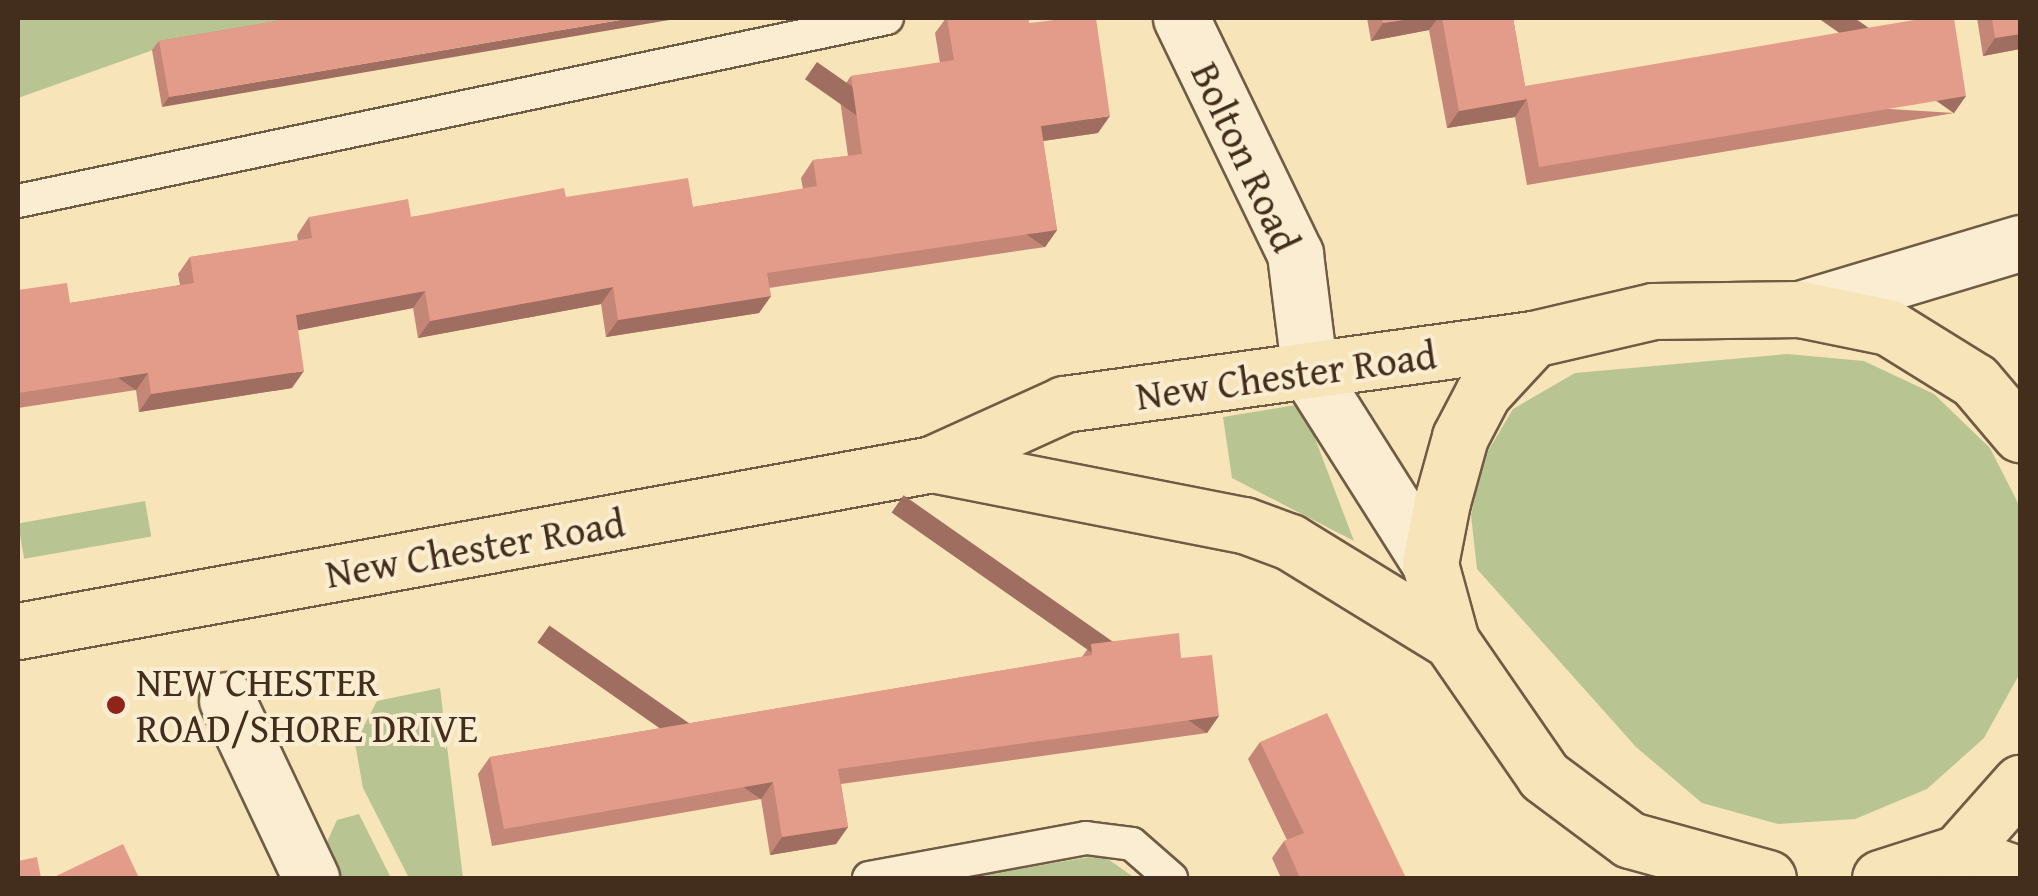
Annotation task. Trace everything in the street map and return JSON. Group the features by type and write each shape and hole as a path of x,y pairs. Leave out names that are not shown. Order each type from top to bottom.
{"highway":[{"name":"New Chester Road","path":"18,632 932,464 1064,404 1310,374 1533,340 1653,311 1800,308 1888,327 1975,381 2020,434"},
{"path":"1533,340 1483,393 1460,437 1430,564 1451,641 1544,776 1637,859 1768,878"},
{"name":"New Chester Road","path":"932,464 1244,526 1290,542 1451,641"},
{"path":"1880,878 1958,853 2020,783"},
{"path":"1958,853 2020,875"}],"street":[{"name":"Bolton Road","path":"1181,18 1295,254 1310,374 1430,564"},
{"path":"1800,308 2020,243"},
{"path":"227,700 311,878"}],"lane":[{"path":"18,201 823,25 887,18"},
{"path":"869,878 1086,838 1132,844 1171,878"}],"green space":[{"path":"344,18 153,50 18,98 18,21"},
{"path":"1787,354 1864,361 1934,394 1990,448 2020,507 2020,673 1984,738 1927,789 1855,819 1778,824 1702,803 1636,747 1477,569 1471,515 1482,461 1513,409 1575,373"},
{"path":"1302,404 1354,541 1232,478 1223,417"},
{"path":"145,501 151,536 24,559 18,523"},
{"path":"440,688 463,878 409,878 363,788 355,743 377,701"},
{"path":"359,814 391,878 330,878 320,857 337,820"},
{"path":"1102,855 1135,878 964,878"}],"building":[{"path":"294,18 632,18 169,97 159,41"},
{"path":"947,18 1028,18 1029,23 1096,18 1110,116 1041,126 1057,230 767,273 771,296 618,320 613,287 430,321 425,291 296,315 304,371 151,394 148,373 18,393 18,290 67,283 70,303 194,283 190,257 312,238 309,217 408,199 411,217 564,188 566,197 688,178 693,207 817,186 813,160 862,154 851,76 954,60"},
{"path":"1382,18 1416,18 1383,23"},
{"path":"1442,18 1513,18 1525,86 1926,18 1954,18 1966,96 1539,167 1527,99 1459,111"},
{"path":"1992,18 2020,18 2020,34 1995,38"},
{"path":"1179,633 1181,658 1212,655 1219,716 838,769 848,827 782,837 773,782 504,829 490,757 1092,655 1091,644"},
{"path":"1327,713 1406,878 1300,878 1284,841 1304,833 1260,742"},
{"path":"123,844 139,878 52,878"},
{"path":"37,857 41,878 18,878 18,861"}],"place":[{"name":"NEW CHESTER ROAD/SHORE DRIVE","path":"116,705"}]}
